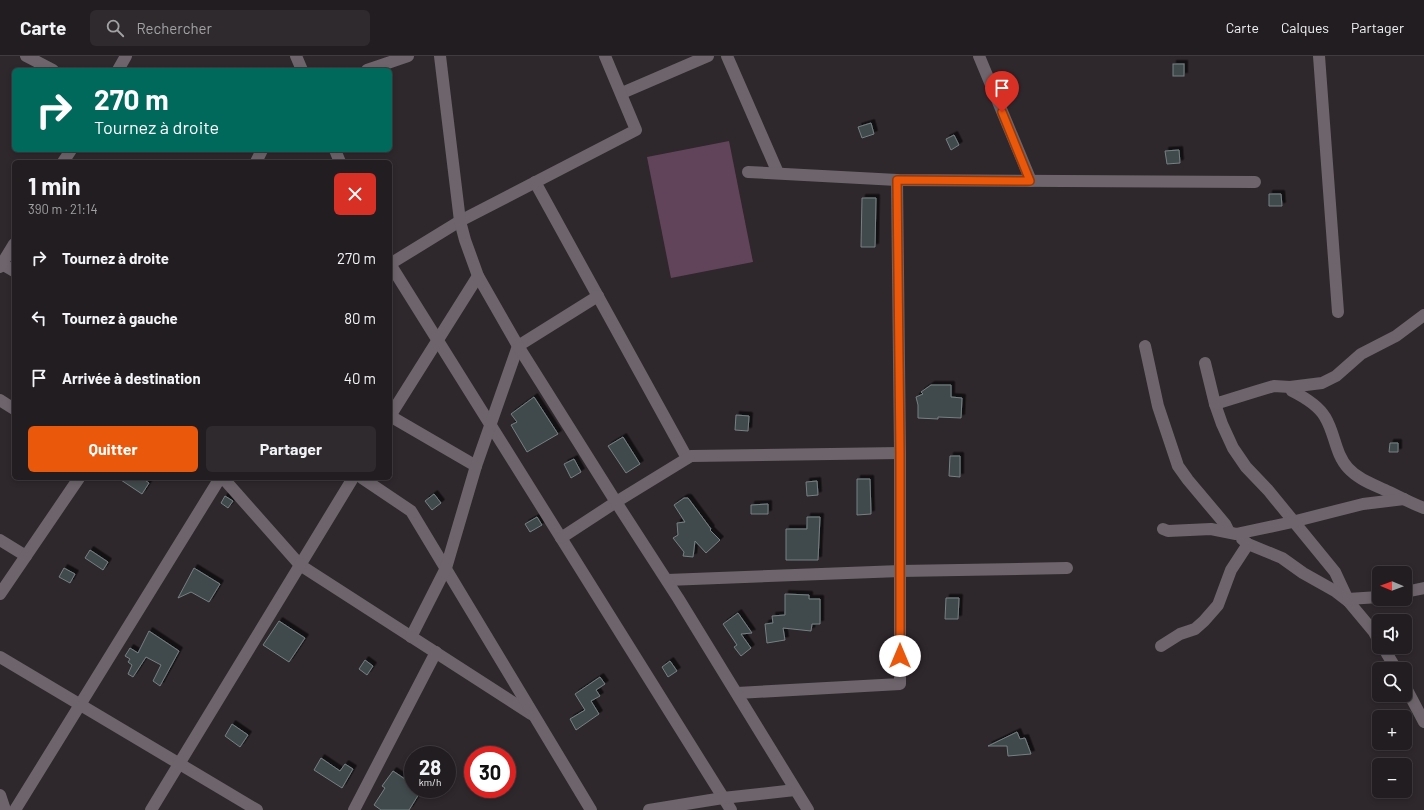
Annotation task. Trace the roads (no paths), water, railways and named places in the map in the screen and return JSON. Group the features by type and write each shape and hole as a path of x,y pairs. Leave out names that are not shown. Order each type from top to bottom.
{"street":[{"path":"26,56 49,68"},
{"path":"119,68 126,56"},
{"path":"296,56 301,68"},
{"path":"373,68 408,56"},
{"path":"440,56 460,220 465,240 478,276 518,346 667,580 808,810"},
{"path":"392,263 460,220 636,130 622,93 605,56"},
{"path":"622,93 708,56"},
{"path":"727,56 778,173"},
{"path":"979,56 1030,181"},
{"path":"1319,56 1338,312"},
{"path":"748,172 897,180 1255,182"},
{"path":"737,694 900,684 900,453 897,180"},
{"path":"535,182 687,458"},
{"path":"12,247 1,266 12,270"},
{"path":"392,267 730,810"},
{"path":"392,413 478,276"},
{"path":"411,637 446,568 476,466 518,346 598,296"},
{"path":"1215,404 1274,386 1290,387 1322,383 1336,376 1361,354 1396,336 1424,315"},
{"path":"1145,346 1158,406 1178,466 1232,533 1248,544 1282,558 1303,573 1349,600 1372,598"},
{"path":"1205,363 1215,404 1233,448 1246,467 1268,490 1335,572 1349,600 1372,629"},
{"path":"1290,387 1292,391 1306,398 1325,417 1336,447 1348,468 1360,477 1408,502 1424,508"},
{"path":"0,400 12,408"},
{"path":"392,417 476,466"},
{"path":"561,538 691,456 900,453"},
{"path":"0,594 78,480"},
{"path":"15,810 219,480"},
{"path":"225,480 300,565 534,715"},
{"path":"151,810 352,480"},
{"path":"365,480 411,511 591,810"},
{"path":"1163,529 1168,531 1211,529 1232,533 1293,522 1364,504 1404,499"},
{"path":"0,540 26,556"},
{"path":"1161,646 1180,634 1195,628 1218,605 1231,570 1248,544"},
{"path":"667,580 900,571 1067,568"},
{"path":"1412,591 1424,588"},
{"path":"354,810 436,652"},
{"path":"0,657 257,810"},
{"path":"1412,699 1424,722"},
{"path":"649,810 684,807 723,798 795,790"},
{"path":"0,795 5,810"}]}
